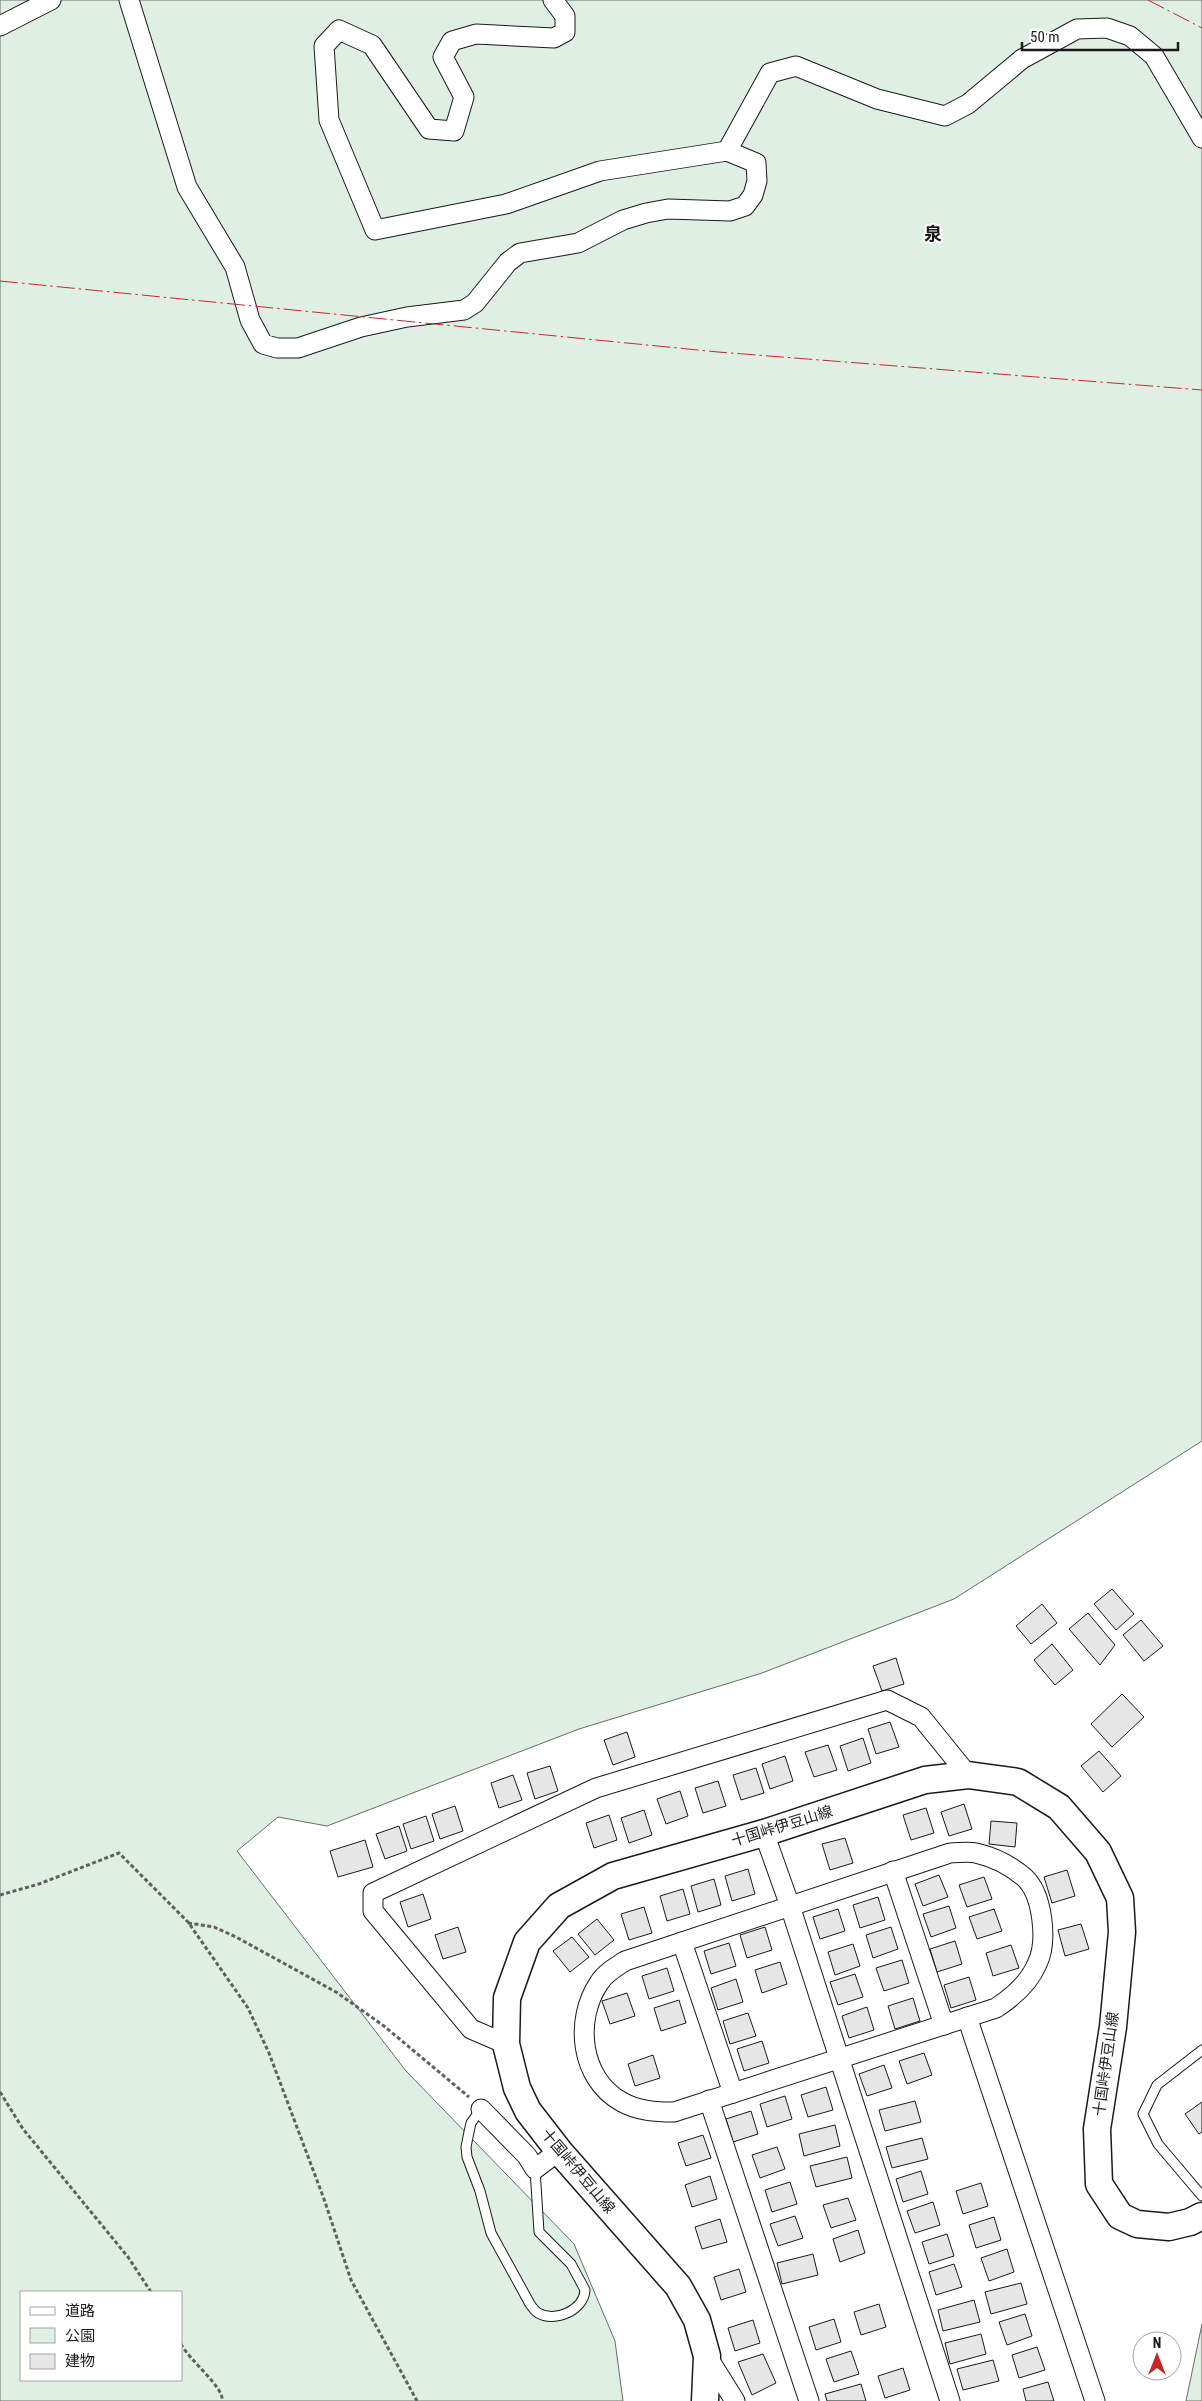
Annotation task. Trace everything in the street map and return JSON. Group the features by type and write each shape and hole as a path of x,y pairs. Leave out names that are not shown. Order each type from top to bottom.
{"main road":[{"name":"十国峠伊豆山線","path":"705,2401 707,2356 698,2320 678,2286 558,2151 528,2111 521,2095 506,2044 507,1998 527,1942 559,1906 613,1876 764,1833 925,1780 968,1776 1018,1782 1059,1807 1098,1852 1120,1898 1122,1932 1113,2027 1096,2128 1099,2184 1120,2216 1137,2224 1168,2227 1190,2222 1202,2216"}],"street":[{"path":"0,26 51,0"},
{"path":"129,0 187,187 235,267 250,320 263,344 277,348 298,348 361,328 407,317 464,310 476,303 508,262 520,253 578,243 623,220 668,209 730,211 745,206 753,195 757,180 756,163 727,151 600,171 506,204 375,230 329,120 324,46 339,30 372,45 429,129 454,131 464,97 443,57 452,41 476,34 554,38 565,32 565,16 553,0"},
{"path":"727,151 770,73 796,66 877,99 945,116 968,104 1022,59 1077,30 1107,28 1130,36 1154,56 1202,138"},
{"path":"506,2044 471,2029 373,1911 373,1893 596,1788 887,1700 921,1717 968,1776"},
{"path":"764,1833 790,1906 950,2401"},
{"path":"950,1853 976,1853 1005,1864 1025,1878 1036,1897 1042,1919 1043,1942 1038,1963 1012,1997 996,2008 674,2112 647,2112 622,2102 606,2089 593,2070 584,2045 584,2021 587,2007 600,1981 626,1961 790,1906 950,1853"},
{"path":"893,1872 944,2025"},
{"path":"682,1942 733,2093"},
{"path":"967,2017 1095,2401"},
{"path":"709,2100 809,2401"},
{"path":"481,2109 527,2156 535,2169 558,2151"},
{"path":"707,2356 735,2401"}],"lane":[{"path":"1202,2050 1157,2084 1143,2114 1158,2144 1202,2196"},
{"path":"481,2109 472,2123 466,2147 491,2233 530,2304 538,2312 557,2316 572,2310 581,2302 585,2290 571,2264 540,2232 535,2169"}],"path":[{"path":"0,1896 39,1884 118,1853 188,1922 248,2008 269,2053 324,2198 351,2280 417,2401"},
{"path":"188,1922 214,1927 236,1937 336,1992 391,2032 481,2109"},
{"path":"0,2092 23,2129 128,2258 150,2291"},
{"path":"182,2346 192,2361 222,2392 222,2401"}],"green space":[{"path":"0,0 1202,0 1202,1441 954,1599 762,1673 579,1729 327,1826 278,1817 237,1851 406,2071 574,2244 615,2341 623,2401 0,2401"},
{"path":"1202,2324 1202,2401 1186,2401"}],"building":[{"path":"1112,1589 1134,1614 1116,1630 1094,1604"},
{"path":"1042,1604 1057,1623 1031,1644 1016,1626"},
{"path":"1088,1613 1115,1645 1100,1665 1069,1629"},
{"path":"1141,1620 1163,1646 1144,1661 1123,1635"},
{"path":"1052,1644 1073,1670 1055,1685 1034,1660"},
{"path":"896,1658 904,1684 882,1691 873,1666"},
{"path":"1122,1694 1144,1717 1112,1747 1091,1724"},
{"path":"890,1722 899,1747 876,1754 868,1729"},
{"path":"627,1732 635,1757 613,1765 604,1740"},
{"path":"863,1738 871,1763 848,1771 840,1746"},
{"path":"828,1745 837,1770 814,1777 805,1752"},
{"path":"1099,1751 1121,1776 1103,1792 1081,1766"},
{"path":"785,1756 793,1781 770,1789 762,1764"},
{"path":"550,1766 558,1791 535,1799 527,1773"},
{"path":"756,1768 764,1793 741,1800 733,1775"},
{"path":"513,1775 522,1800 499,1808 491,1783"},
{"path":"718,1781 726,1806 703,1813 695,1788"},
{"path":"680,1791 688,1816 666,1824 657,1799"},
{"path":"964,1804 972,1829 949,1836 941,1812"},
{"path":"455,1806 463,1831 440,1839 432,1814"},
{"path":"926,1808 934,1833 911,1840 903,1815"},
{"path":"644,1810 652,1835 629,1843 621,1818"},
{"path":"609,1815 617,1840 594,1848 586,1823"},
{"path":"426,1816 434,1841 411,1849 403,1824"},
{"path":"991,1821 1017,1823 1015,1847 989,1844"},
{"path":"399,1826 407,1851 385,1859 376,1834"},
{"path":"845,1838 853,1863 830,1870 822,1844"},
{"path":"365,1840 373,1867 338,1877 330,1851"},
{"path":"748,1869 755,1894 732,1901 725,1876"},
{"path":"1067,1870 1075,1896 1052,1903 1044,1877"},
{"path":"939,1875 948,1897 923,1906 915,1884"},
{"path":"984,1877 992,1899 967,1907 959,1885"},
{"path":"714,1879 721,1905 698,1912 691,1886"},
{"path":"683,1889 690,1914 667,1921 660,1896"},
{"path":"423,1894 431,1919 408,1927 400,1902"},
{"path":"878,1897 885,1920 860,1928 853,1905"},
{"path":"949,1906 956,1928 931,1937 923,1914"},
{"path":"644,1907 652,1933 629,1940 621,1914"},
{"path":"838,1909 845,1931 820,1939 813,1917"},
{"path":"994,1909 1002,1931 977,1939 969,1917"},
{"path":"597,1919 614,1940 595,1955 578,1934"},
{"path":"1081,1924 1089,1949 1065,1956 1058,1930"},
{"path":"458,1927 466,1952 443,1959 435,1935"},
{"path":"765,1927 772,1950 747,1958 740,1935"},
{"path":"891,1927 898,1949 873,1958 866,1935"},
{"path":"572,1937 589,1957 570,1972 553,1951"},
{"path":"955,1941 962,1964 937,1972 930,1949"},
{"path":"729,1943 736,1966 711,1974 704,1951"},
{"path":"853,1944 860,1966 835,1975 828,1952"},
{"path":"1011,1945 1019,1968 993,1976 986,1953"},
{"path":"902,1960 909,1983 884,1991 876,1968"},
{"path":"780,1962 787,1984 762,1993 755,1970"},
{"path":"667,1968 674,1991 649,1999 642,1976"},
{"path":"855,1974 863,1997 838,2005 830,1982"},
{"path":"969,1977 976,2000 951,2008 944,1985"},
{"path":"736,1979 743,2002 718,2010 711,1988"},
{"path":"627,1993 635,2016 610,2024 602,2001"},
{"path":"913,1998 920,2021 895,2029 888,2006"},
{"path":"679,2000 686,2023 661,2031 654,2008"},
{"path":"867,2007 874,2030 849,2038 842,2016"},
{"path":"748,2013 756,2036 730,2044 723,2021"},
{"path":"762,2041 769,2063 744,2071 737,2049"},
{"path":"924,2053 932,2075 907,2084 899,2061"},
{"path":"653,2055 660,2078 635,2086 628,2064"},
{"path":"884,2065 892,2088 867,2096 859,2074"},
{"path":"826,2087 833,2110 808,2117 801,2095"},
{"path":"785,2096 792,2119 767,2127 760,2104"},
{"path":"915,2101 921,2122 885,2131 879,2110"},
{"path":"1202,2102 1202,2132 1199,2134 1185,2114"},
{"path":"751,2111 758,2134 733,2142 726,2119"},
{"path":"835,2125 840,2146 804,2156 799,2134"},
{"path":"703,2135 711,2158 686,2166 678,2143"},
{"path":"922,2138 928,2159 892,2168 886,2147"},
{"path":"777,2147 785,2169 760,2178 752,2155"},
{"path":"847,2157 852,2178 816,2187 810,2166"},
{"path":"921,2171 928,2194 903,2202 896,2179"},
{"path":"710,2176 717,2199 692,2207 685,2185"},
{"path":"790,2182 797,2204 772,2212 765,2190"},
{"path":"981,2183 988,2206 963,2214 956,2191"},
{"path":"848,2198 856,2220 831,2228 823,2205"},
{"path":"933,2202 940,2225 915,2233 907,2211"},
{"path":"795,2216 803,2238 778,2246 770,2224"},
{"path":"994,2217 1001,2240 976,2248 969,2225"},
{"path":"720,2219 727,2242 702,2249 695,2227"},
{"path":"858,2230 865,2253 840,2262 833,2239"},
{"path":"947,2234 954,2256 929,2264 922,2242"},
{"path":"1007,2249 1014,2272 989,2281 981,2258"},
{"path":"813,2254 818,2275 782,2284 777,2263"},
{"path":"954,2264 962,2287 936,2295 929,2272"},
{"path":"739,2269 746,2292 721,2300 714,2277"},
{"path":"1021,2283 1027,2304 991,2314 985,2292"},
{"path":"974,2300 980,2322 943,2331 938,2310"},
{"path":"879,2304 886,2327 861,2335 854,2312"},
{"path":"1025,2314 1032,2336 1007,2345 999,2322"},
{"path":"834,2319 841,2342 816,2350 809,2327"},
{"path":"753,2320 760,2343 735,2351 728,2328"},
{"path":"981,2334 986,2354 950,2364 945,2343"},
{"path":"1037,2347 1045,2370 1019,2378 1012,2355"},
{"path":"851,2351 859,2374 834,2382 826,2359"},
{"path":"763,2354 776,2383 752,2395 738,2362"},
{"path":"993,2360 999,2381 963,2390 957,2369"},
{"path":"903,2368 910,2390 885,2398 878,2376"},
{"path":"1048,2382 1054,2401 1026,2401 1023,2389"},
{"path":"861,2384 866,2401 827,2401 825,2394"}],"power":[{"path":"1148,0 1202,28"},
{"path":"0,281 718,352 1202,390"}],"district":[{"name":"泉","path":"933,234"}]}
